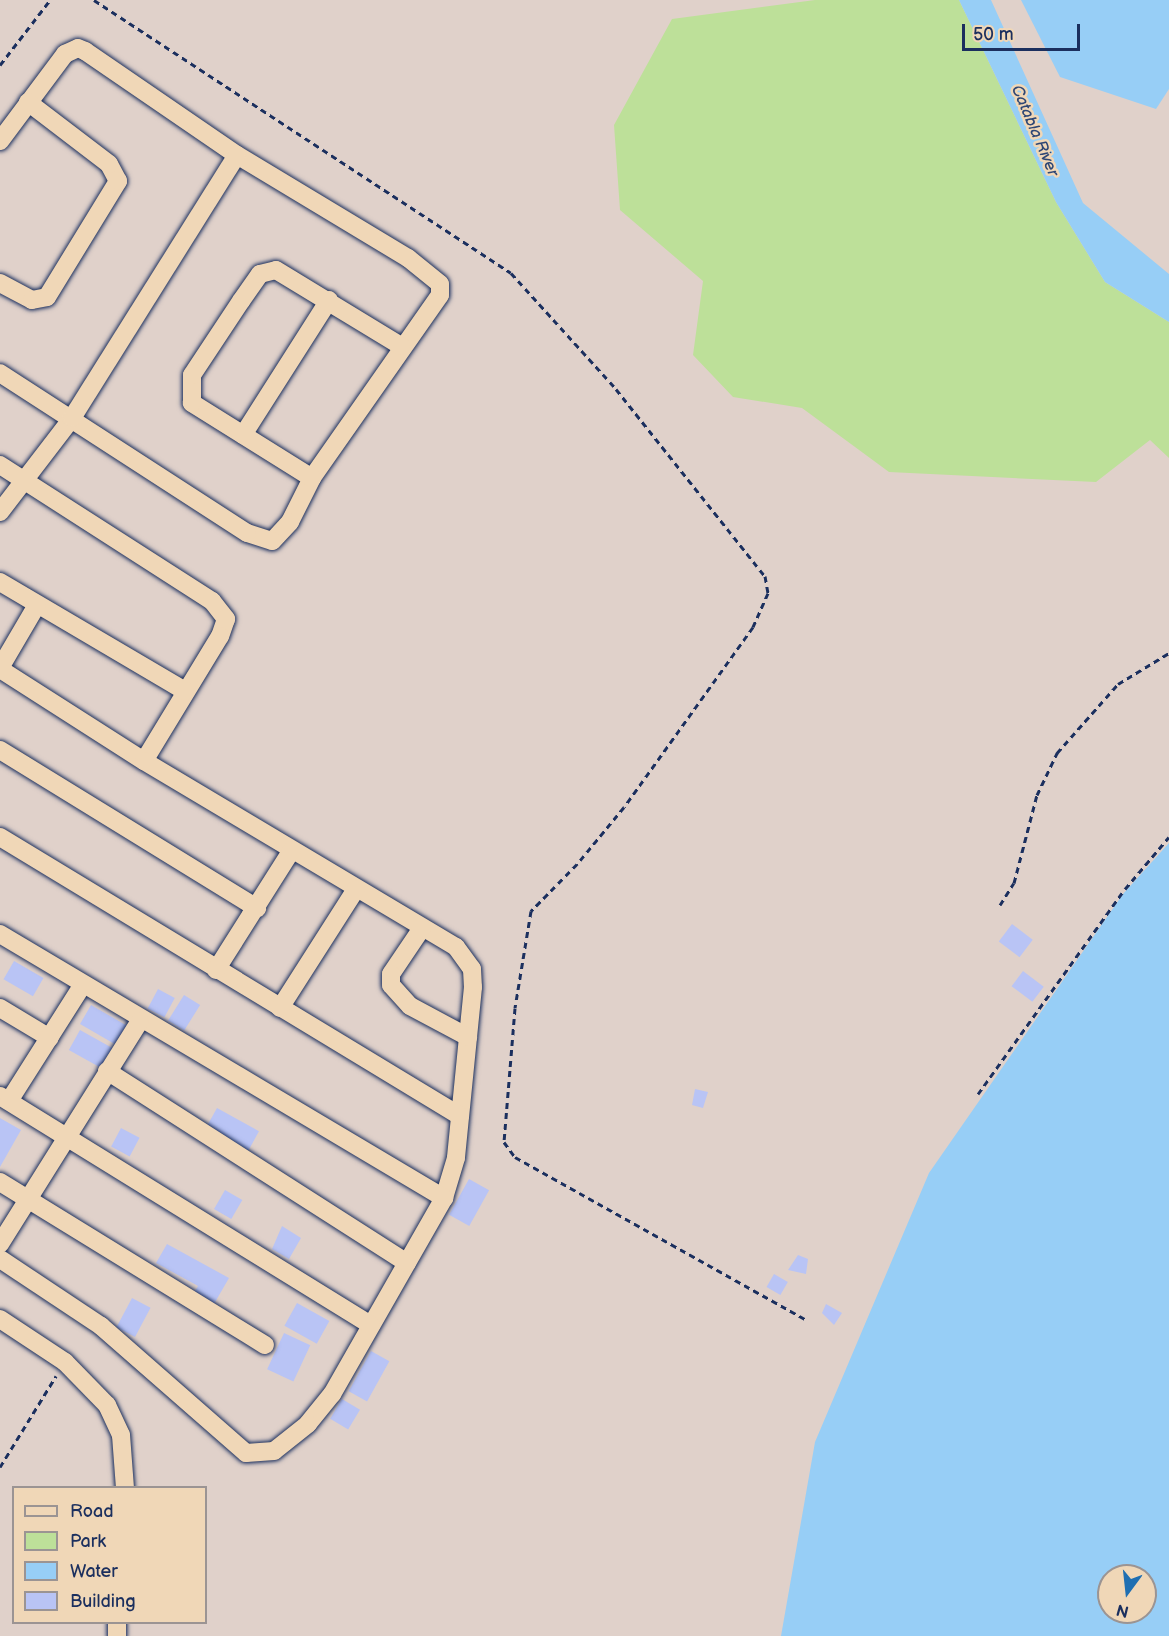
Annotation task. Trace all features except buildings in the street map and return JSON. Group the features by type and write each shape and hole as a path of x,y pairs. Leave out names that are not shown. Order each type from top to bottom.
{"street":[{"path":"0,141 65,54 78,48 237,155 408,258 440,284 436,303 401,346 312,478 278,538 264,540 0,373"},
{"path":"0,283 32,300 47,297 118,181 109,164 28,102"},
{"path":"0,512 72,418 237,155"},
{"path":"312,478 192,403 192,375 260,274 270,270 284,272 401,346"},
{"path":"243,435 329,300"},
{"path":"0,465 222,610 226,625 144,761"},
{"path":"0,582 185,692"},
{"path":"0,1259 101,1326 251,1455 274,1451 308,1424 332,1394 444,1198 456,1158 472,969 456,947 144,761 0,668 37,605"},
{"path":"0,750 256,908"},
{"path":"0,837 460,1116"},
{"path":"216,970 292,850"},
{"path":"280,1008 356,889"},
{"path":"422,928 391,975 391,985 410,1006 468,1037"},
{"path":"0,934 140,1021 444,1198"},
{"path":"82,986 50,1038 4,1099 68,1136 371,1325"},
{"path":"0,1008 50,1038"},
{"path":"0,1244 140,1021"},
{"path":"107,1071 407,1263"},
{"path":"0,1182 265,1345"},
{"path":"0,1319 64,1362 112,1413 124,1454 125,1486"}],"path":[{"path":"0,65 50,0"},
{"path":"94,0 511,273 616,389 765,576 768,593 753,627 624,807 577,864 531,911 514,1008 504,1142 514,1157 805,1319"},
{"path":"1000,904 1014,883 1037,795 1057,753 1118,684 1169,653"},
{"path":"978,1094 1125,889 1169,837"},
{"path":"0,1467 64,1362"}],"green space":[{"path":"815,0 959,0 1056,202 1105,282 1169,322 1169,458 1150,440 1096,482 889,472 802,408 733,397 693,355 703,281 620,210 614,125 672,19"}],"water":[{"name":"Catabla River","path":"959,0 991,0 1083,203 1169,274 1169,322 1105,282 1056,202"},
{"path":"1021,0 1169,0 1169,89 1156,109 1060,77"},
{"path":"1169,843 1169,1636 781,1636 815,1442 929,1173 1123,894"}]}
